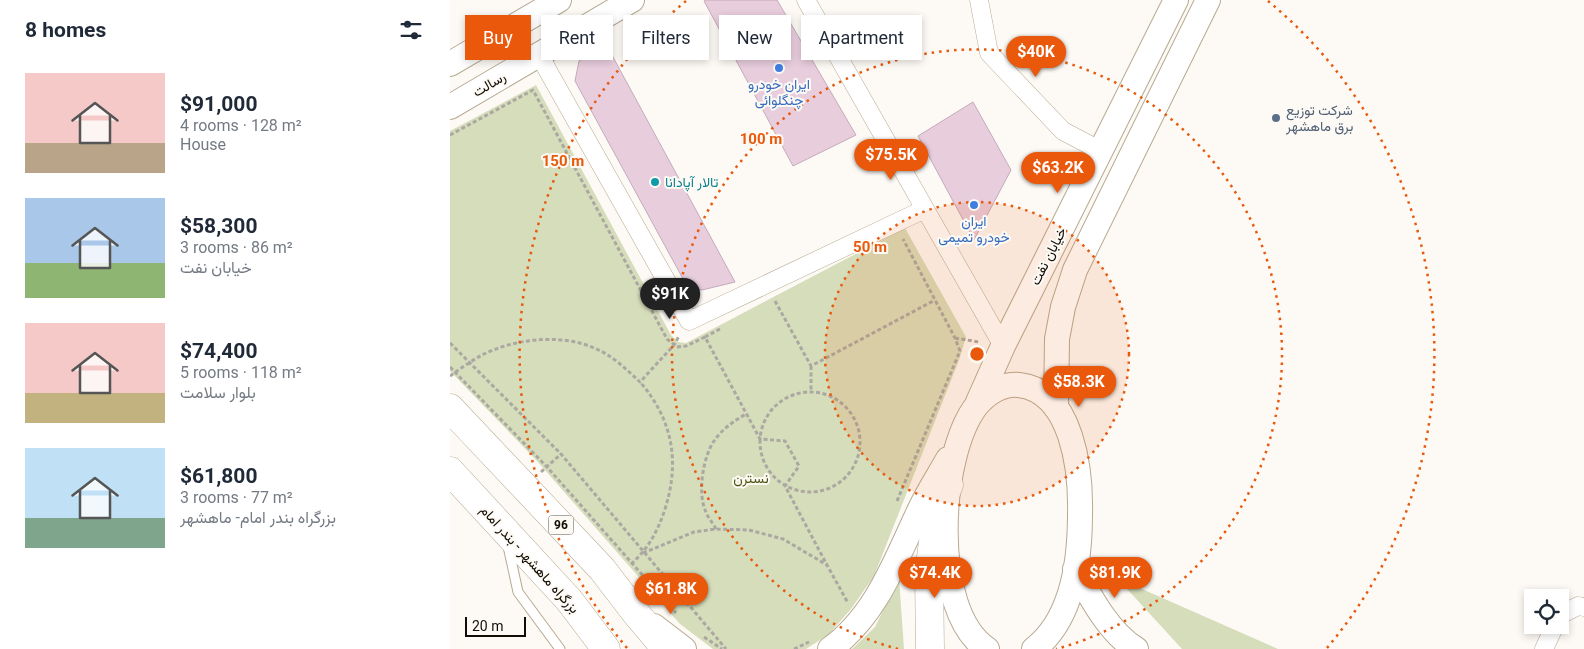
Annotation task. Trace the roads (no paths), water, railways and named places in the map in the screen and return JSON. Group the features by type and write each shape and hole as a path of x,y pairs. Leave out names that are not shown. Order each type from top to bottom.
{"highway":[{"name":"96","path":"451,408 621,571 635,612 666,649"},
{"name":"بزرگراه ماهشهر - بندر امام","path":"450,471 569,600 606,649"},
{"path":"930,649 929,573 936,511 949,485"}],"main road":[{"path":"450,64 559,0"},
{"name":"رسالت","path":"450,107 632,0"},
{"name":"خیابان نفت","path":"977,405 1003,346 1176,0"},
{"path":"1056,408 1057,339 1063,307 1075,270 1126,163 1208,0"},
{"path":"1101,151 1126,163"},
{"path":"986,649 976,641 965,625 951,587 947,560 946,530 949,485 953,460 959,440 966,422 977,405 993,391 1004,386 1018,385 1030,387 1041,392 1056,408 1069,434 1078,476 1080,523 1075,569 1067,601 1049,636 1034,649"},
{"path":"823,643 840,642 851,611 888,580 921,507 959,440"},
{"path":"1075,569 1093,602 1128,648"},
{"path":"635,612 691,641"}],"street":[{"path":"806,0 1003,346"},
{"path":"979,0 990,53 1063,131 1101,151"},
{"path":"539,54 689,321 925,209"},
{"path":"1569,610 1578,606 1584,607"},
{"path":"1544,649 1551,634"}],"lane":[{"path":"504,529 518,592 560,649"}],"place":[{"name":"ایران خودرو چنگلوائی","path":"779,68"},
{"name":"شرکت توزیع برق ماهشهر","path":"1276,118"},
{"name":"تالار آپادانا","path":"655,182"},
{"name":"ایران خودرو تمیمی","path":"974,205"}],"park label":[{"name":"نسترن","path":"751,478"}]}
